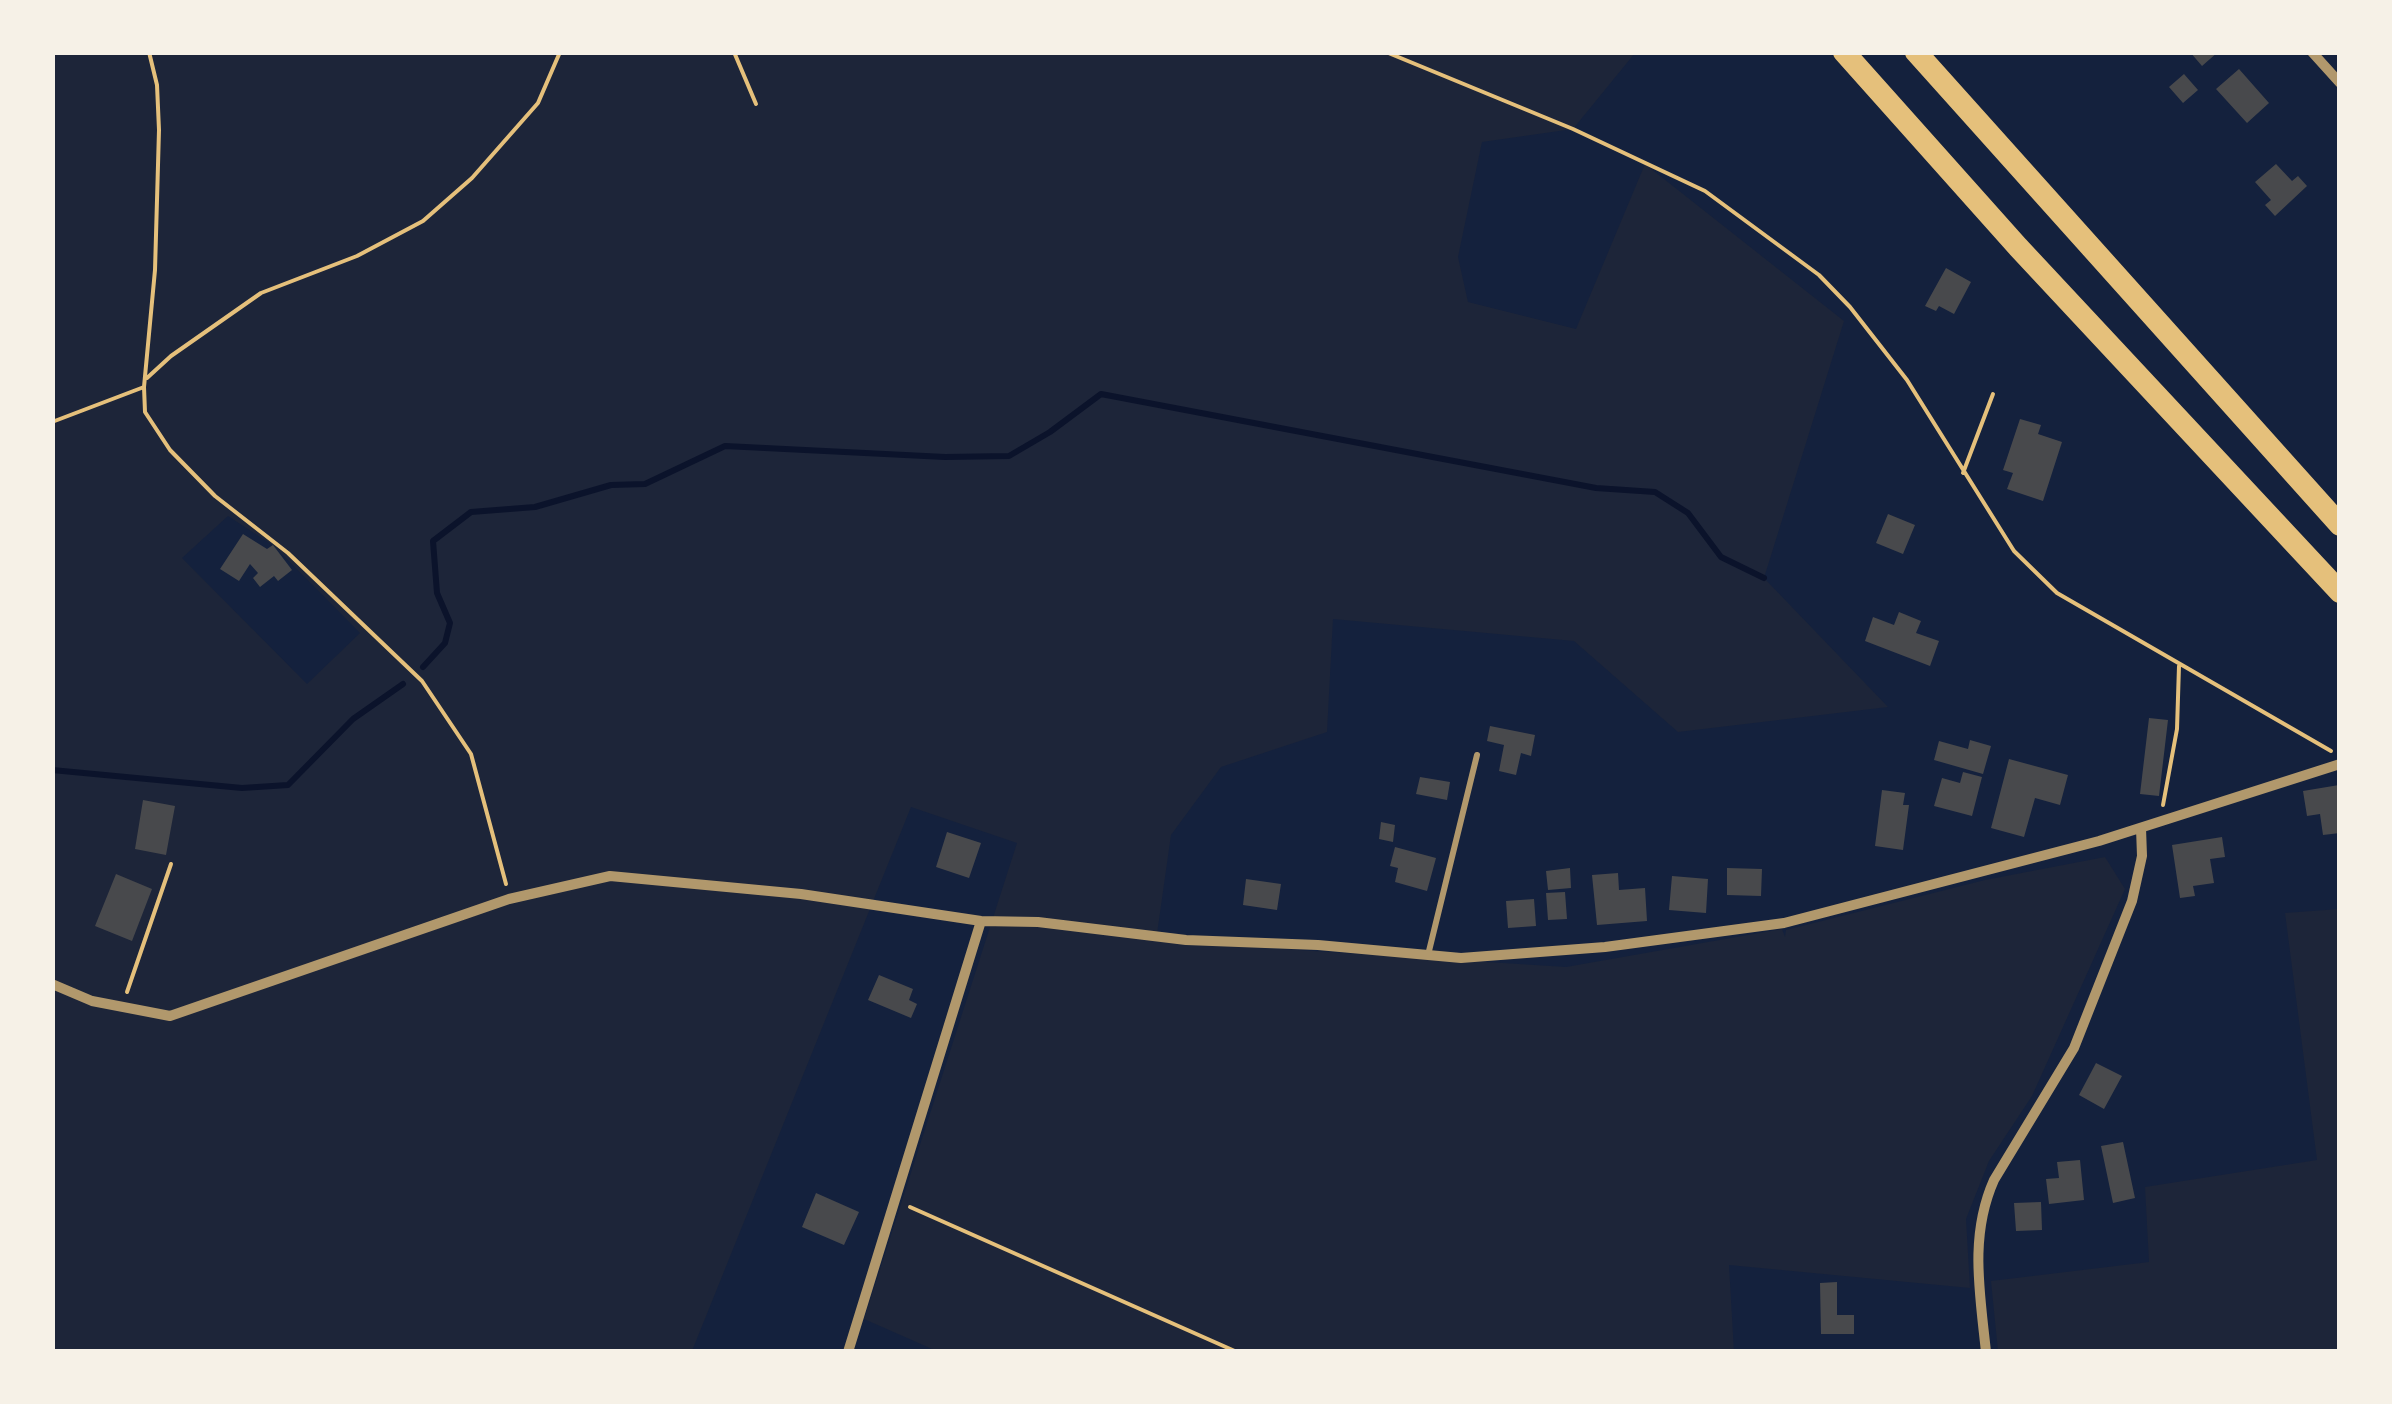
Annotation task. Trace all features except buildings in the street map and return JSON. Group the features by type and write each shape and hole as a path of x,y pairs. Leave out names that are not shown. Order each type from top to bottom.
{"highway":[{"path":"1844,52 2018,247 2340,592"},
{"path":"1916,52 2340,525"}],"street":[{"path":"2312,52 2340,83"},
{"path":"52,984 92,1001 170,1016 510,899 610,876 801,894 980,921 1038,922 1186,940 1318,945 1461,958 1605,947 1784,923 2141,828 2340,764"},
{"path":"1986,1352 1977,1254 1984,1203 2074,1048 2132,901 2142,856 2141,828"},
{"path":"848,1352 980,921"}],"lane":[{"path":"1428,954 1477,755"}],"path":[{"path":"149,52 157,85 159,130 156,270 144,387 146,412 170,450 215,496 288,552 422,680 471,754 510,899"},
{"path":"146,379 171,356 261,293 358,256 423,221 472,178 538,103 560,52"},
{"path":"734,52 756,104"},
{"path":"1386,52 1573,129 1705,191 1818,275 1850,307 1907,380 2014,552 2057,593 2340,756"},
{"path":"52,422 144,387"},
{"path":"1963,473 1993,394"},
{"path":"2160,821 2177,729 2179,666"},
{"path":"122,1007 170,864"},
{"path":"896,1201 1237,1352"}],"shaded area":[{"path":"52,53 1635,53 1573,129 1482,142 1458,257 1468,302 1576,329 1645,164 1844,321 1764,578 1888,707 1678,732 1574,641 1333,619 1327,732 1221,767 1171,835 1156,941 1566,967 1782,929 1785,937 1786,930 1985,880 2105,857 2125,889 2032,1096 1989,1161 1966,1219 1970,1288 1729,1265 1734,1352 939,1352 864,1319 1017,843 911,807 692,1351 53,1351","holes":["228,516 274,546 360,633 307,684 182,558"]},
{"path":"2339,909 2339,1351 1998,1351 1991,1281 2149,1262 2145,1187 2317,1160 2285,913"}],"waterway":[{"path":"423,667 445,643 450,623 437,593 433,541 471,512 535,507 611,485 645,484 725,446 945,457 1009,456 1050,432 1101,394 1596,488 1655,492 1688,513 1721,557 1764,578"},
{"path":"52,770 242,788 288,785 353,719 403,684"}]}
